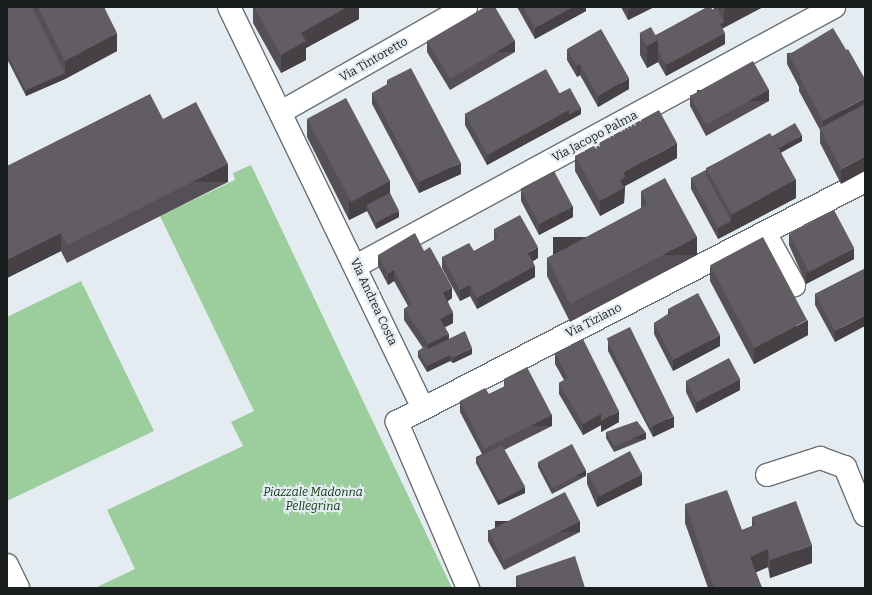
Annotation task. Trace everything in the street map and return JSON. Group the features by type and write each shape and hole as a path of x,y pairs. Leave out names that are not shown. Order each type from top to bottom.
{"street":[{"name":"Via Andrea Costa","path":"229,7 356,266 424,409"},
{"name":"Via Tintoretto","path":"281,112 466,7"},
{"name":"Via Jacopo Palma","path":"356,266 834,7"},
{"name":"Via Tiziano","path":"424,409 865,181"},
{"path":"765,232 794,285"},
{"path":"424,409 397,422 468,588"},
{"path":"767,475 820,458 845,467 865,515"},
{"path":"7,565 18,588"}],"green space":[{"name":"Piazzale Madonna Pellegrina","path":"251,165 452,588 95,588 135,569 107,510 243,446 231,422 254,411 160,216 235,180 233,173"},
{"path":"81,281 154,431 7,501 7,317"}],"building":[{"path":"7,7 32,7 65,73 26,90 7,53"},
{"path":"38,7 104,7 117,33 65,61"},
{"path":"254,7 347,7 301,33 306,41 281,55"},
{"path":"485,7 495,7 515,41 450,79 427,41"},
{"path":"523,7 573,7 535,28"},
{"path":"707,7 711,7 725,33 666,65 658,51 658,40 656,35"},
{"path":"717,8 724,22 720,24 712,10"},
{"path":"651,27 658,40 647,46 640,33"},
{"path":"833,28 846,50 802,77 788,55"},
{"path":"601,29 629,78 598,96 580,64 577,66 567,49"},
{"path":"848,49 865,79 865,98 823,121 799,76"},
{"path":"753,61 769,90 706,125 690,96"},
{"path":"411,68 461,163 419,182 372,93 389,83 387,80"},
{"path":"546,69 569,110 487,155 465,114"},
{"path":"570,88 581,108 569,115 569,110 560,93"},
{"path":"150,94 163,119 196,102 228,164 67,245 61,233 7,260 7,166"},
{"path":"346,98 390,181 351,202 307,119"},
{"path":"865,104 865,156 841,169 820,128"},
{"path":"659,110 677,143 624,172 625,177 620,181 624,188 600,201 575,156"},
{"path":"795,123 802,135 779,148 772,136"},
{"path":"770,133 796,179 732,215 706,168"},
{"path":"706,170 706,175 731,221 718,228 691,178"},
{"path":"554,171 573,206 539,224 520,189"},
{"path":"665,178 697,237 570,304 547,258 647,205 641,191"},
{"path":"390,193 399,211 376,223 367,205"},
{"path":"834,210 854,248 809,272 789,234"},
{"path":"520,215 538,247 528,253 535,266 477,298 470,285 460,290 442,257 469,243 474,251 498,238 494,229"},
{"path":"415,233 424,251 430,247 452,287 443,293 453,312 440,319 449,334 428,344 404,309 412,304 394,270 388,274 378,255"},
{"path":"763,237 807,320 754,348 710,265"},
{"path":"864,269 865,315 835,331 815,294"},
{"path":"698,293 720,335 673,360 654,323 671,313 668,309"},
{"path":"630,327 673,416 650,427 607,338"},
{"path":"465,331 472,348 453,358 450,355 427,366 418,351 425,346 428,349"},
{"path":"583,339 619,411 601,421 601,414 583,424 559,383 568,378 555,353"},
{"path":"729,358 740,379 697,402 686,381"},
{"path":"527,367 552,415 484,449 460,401 485,388 489,394 505,386 504,379"},
{"path":"637,421 646,433 614,446 606,432"},
{"path":"572,444 586,470 553,488 538,462"},
{"path":"502,445 525,487 500,501 477,459"},
{"path":"630,451 642,474 600,496 588,474"},
{"path":"727,490 742,530 755,525 752,517 796,501 812,545 770,560 768,549 750,557 762,588 714,588 685,504"},
{"path":"565,492 580,521 503,560 488,531"},
{"path":"575,556 585,588 520,588 516,576"}]}
